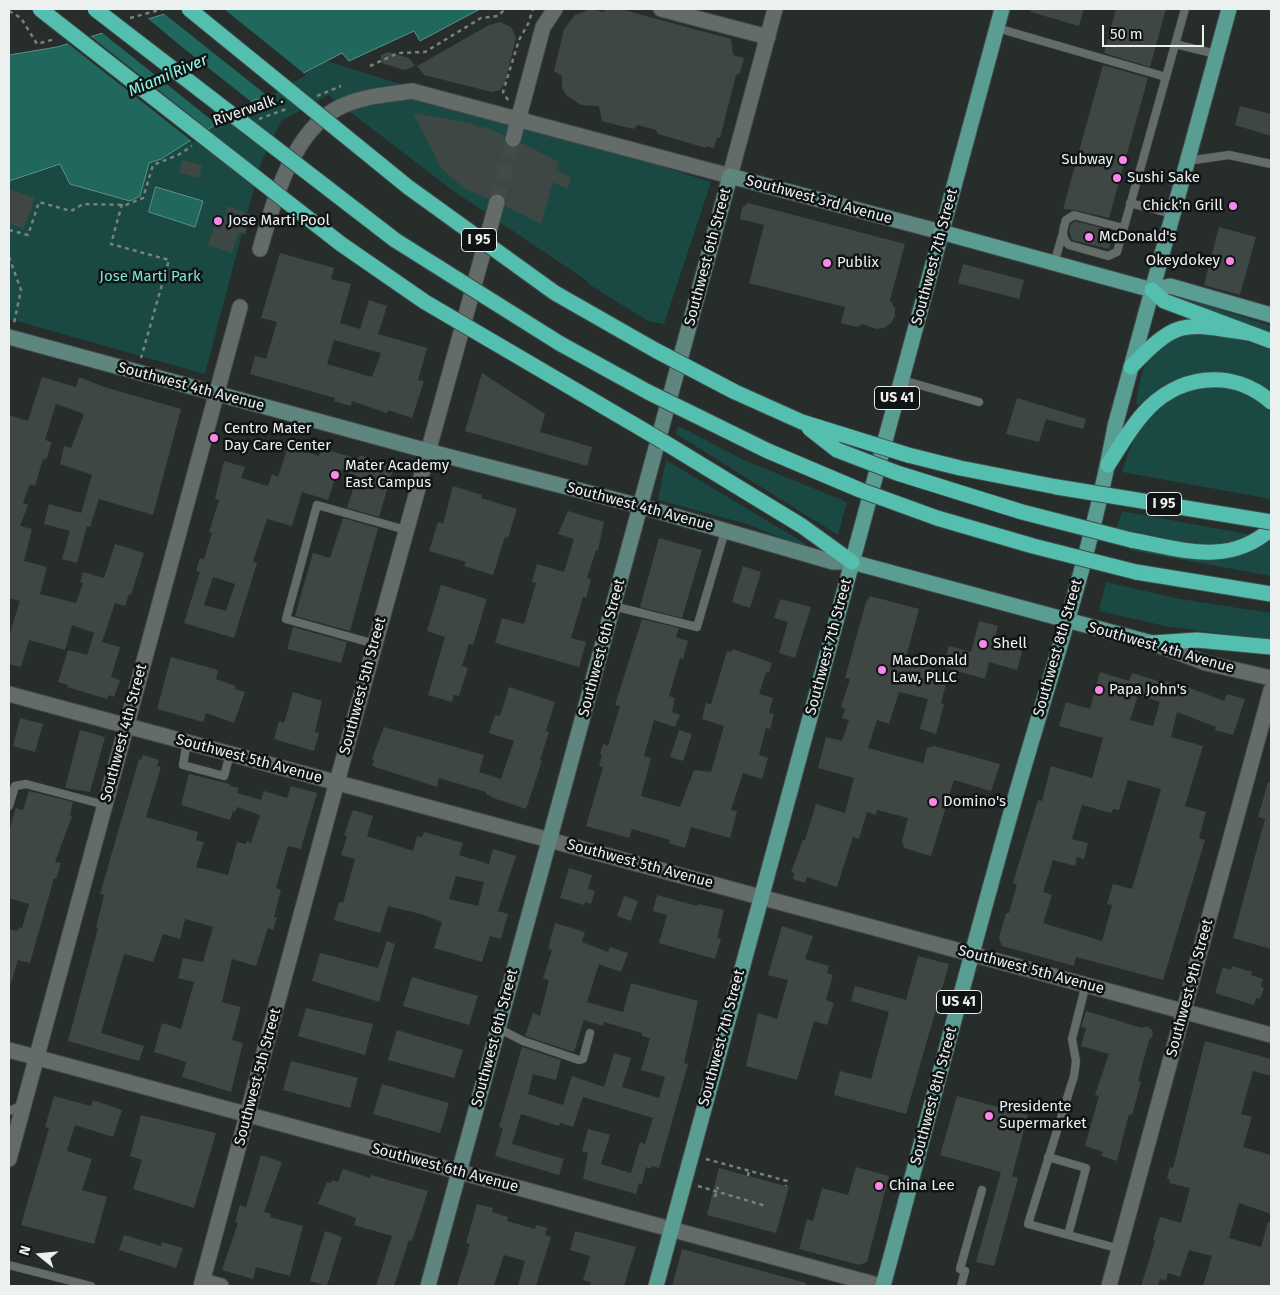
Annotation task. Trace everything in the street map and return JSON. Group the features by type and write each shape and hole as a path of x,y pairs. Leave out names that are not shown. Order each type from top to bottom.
{"highway":[{"path":"40,9 262,185 341,244 425,302 802,526 852,562"},
{"path":"95,9 395,240 558,342 648,392 768,451 860,490 947,521 1033,546 1136,572 1271,594"},
{"name":"I 95","path":"189,9 408,187 555,293 700,374 802,422 908,455 960,468 1057,487 1271,522"},
{"path":"1152,290 1164,301 1271,341"},
{"path":"1131,367 1158,340 1181,328 1198,325 1248,333"},
{"path":"1108,465 1149,408 1172,390 1186,384 1202,379 1222,378 1242,384 1261,393 1271,402"},
{"path":"802,422 837,450 897,473 1022,512 1131,540 1196,552 1216,553 1247,546 1271,530"},
{"path":"1152,643 1197,640 1271,647"}],"main road":[{"name":"Southwest 7th Street","path":"656,1286 1002,9"},
{"name":"Southwest 8th Street","path":"882,1286 971,954 1066,621 1108,465 1115,426 1229,9"},
{"name":"Southwest 3rd Avenue","path":"941,232 1152,290 1170,286 1271,315"},
{"name":"Southwest 4th Avenue","path":"852,562 1152,643"}],"street":[{"path":"513,139 543,28 555,9"},
{"path":"661,9 768,37"},
{"name":"Southwest 6th Street","path":"428,1286 775,9"},
{"name":"Southwest 3rd Avenue","path":"260,249 277,192 307,136 329,114 365,98 412,92 519,118 941,232"},
{"name":"Southwest 5th Street","path":"202,1284 427,451 497,202"},
{"name":"Southwest 4th Street","path":"9,1159 240,307"},
{"name":"Southwest 4th Avenue","path":"11,330 216,394 640,506 833,562 852,562"},
{"name":"Southwest 4th Avenue","path":"1152,643 1206,663 1271,678"},
{"name":"Southwest 9th Street","path":"1109,1286 1271,690"},
{"name":"Southwest 5th Avenue","path":"9,694 1271,1035"},
{"name":"Southwest 6th Avenue","path":"9,1050 882,1286"},
{"path":"202,1284 221,1286"}],"lane":[{"path":"1062,234 1064,240 1069,245 1108,256 1116,252 1185,9"},
{"path":"997,28 1166,77"},
{"path":"1176,44 1216,54"},
{"path":"1188,161 1229,155 1271,164"},
{"path":"1130,203 1173,214"},
{"path":"1054,264 1066,220 1074,216 1123,228"},
{"path":"902,380 979,402"},
{"path":"375,644 286,619 317,505 406,530"},
{"path":"613,606 697,627 725,531"},
{"path":"187,742 183,764 224,776 230,754"},
{"path":"9,806 15,786 26,784 104,805"},
{"path":"1086,984 1072,1039 1076,1067 1028,1224 1120,1249"},
{"path":"498,1028 523,1041 579,1060 583,1059 590,1033"},
{"path":"9,1111 23,1105"},
{"path":"1048,1157 1086,1168 1068,1235"},
{"path":"961,1286 965,1271 960,1269 982,1190"},
{"path":"9,1265 90,1286"}],"path":[{"path":"370,66 398,53 425,52 481,18 498,16 505,9"},
{"path":"508,100 503,92 519,40 528,24 533,9"},
{"path":"313,98 341,86"},
{"name":"Riverwalk .","path":"253,120 297,105"},
{"path":"9,230 28,235 39,202 71,211 84,204 126,205 144,198 153,165 178,155 194,145"},
{"path":"122,204 111,244 169,260 141,358"},
{"path":"9,257 20,290 11,330"},
{"path":"704,1158 787,1181 786,1186"},
{"path":"724,1169 725,1164"},
{"path":"746,1175 747,1170"},
{"path":"770,1182 772,1177"},
{"path":"696,1186 766,1206"},
{"path":"715,1197 718,1187"},
{"path":"730,1201 732,1196"},
{"path":"747,1205 752,1196"}],"green space":[{"name":"Jose Marti Park","path":"327,61 711,182 664,324 648,321 590,285 586,280 452,190 328,95 281,121 260,165 205,374 9,319 9,181 60,164 140,196 149,163 161,159 256,99 259,100"},
{"path":"1181,297 1271,326 1271,334 1180,302"},
{"path":"1190,331 1237,339 1271,350 1271,392 1253,382 1236,376 1202,373 1170,382 1139,405 1136,404 1141,376 1150,357 1164,344"},
{"path":"1207,386 1226,388 1250,396 1271,413 1271,499 1122,472 1134,440 1151,415 1175,397 1190,390"},
{"path":"678,426 746,461 847,502 838,535 676,434"},
{"path":"666,460 806,544 804,547 747,524 658,500"},
{"path":"1122,511 1252,535 1219,544 1202,544 1168,539 1117,528"},
{"path":"1271,540 1271,576 1129,550 1130,547 1185,557 1220,559 1254,550"},
{"path":"1106,582 1180,599 1271,613 1271,640 1170,627 1099,611"}],"water":[{"name":"Miami River","path":"181,9 480,9 420,41 414,31 349,61 342,53 290,80 259,100 256,99 161,159 149,163 140,196 130,201 70,184 60,164 9,181 9,55 57,47"},
{"path":"156,187 203,201 195,227 149,212"}],"pier":[{"path":"173,9 224,9 306,75 269,97 162,12"},
{"path":"146,17 254,104 219,126 100,31"},
{"path":"89,35 210,131 193,142 66,42"}],"building":[{"path":"591,9 603,12 607,9 620,9 731,39 733,55 744,58 740,73 736,75 720,138 717,138 714,148 707,146 706,148 658,134 656,130 638,125 633,129 602,121 599,106 581,105 566,95 562,88 562,76 554,71 564,29 575,15"},
{"path":"1031,9 1084,9 1079,26 1031,12"},
{"path":"1116,9 1166,9 1150,67 1104,53"},
{"path":"500,22 511,27 516,37 505,83 500,90 492,92 424,75 417,66 489,25"},
{"path":"388,52 409,58 415,66 405,70 384,64 381,61 381,55"},
{"path":"1103,65 1148,78 1109,218 1063,209"},
{"path":"1240,106 1271,114 1271,136 1235,125"},
{"path":"413,113 470,123 482,128 483,126 504,135 504,142 510,148 516,148 521,143 524,144 559,162 556,170 571,177 567,189 553,182 541,224 505,206 506,199 500,193 494,193 488,199 464,188 441,168"},
{"path":"182,160 202,165 199,178 179,173"},
{"path":"9,189 35,198 24,229 9,223"},
{"name":"Publix","path":"748,203 905,244 890,300 895,308 895,316 891,323 884,328 876,329 863,324 857,327 841,323 845,307 749,283 764,225 740,219 742,208"},
{"path":"228,206 251,215 245,234 239,232 232,253 208,245 214,227 221,229"},
{"name":"McDonald's","path":"1075,221 1106,229 1105,231 1113,234 1109,249 1072,240 1069,231 1071,224"},
{"name":"Okeydokey","path":"1219,227 1256,237 1240,295 1204,285"},
{"path":"280,253 334,268 331,279 351,284 340,323 360,329 369,300 387,306 378,334 427,348 418,380 424,381 412,418 388,410 387,413 352,401 351,406 334,401 335,398 250,374 255,356 266,359 277,322 261,318","holes":["334,340 381,353 372,377 327,364"]},
{"path":"963,264 1024,280 1019,299 958,283"},
{"path":"482,373 545,414 540,432 592,447 587,466 465,431"},
{"path":"42,377 76,387 79,377 104,387 181,409 153,515 99,499 90,527 87,526 77,563 62,559 70,531 44,524 49,504 81,513 92,475 60,464 64,446 71,448 84,414 56,404 45,440 52,442 46,460 43,459 35,486 30,484 23,503 28,505 20,526 32,529 24,561 47,567 40,594 76,603 83,583 80,582 83,572 104,578 115,544 144,553 131,595 129,594 125,606 115,603 102,642 120,647 111,677 120,680 114,697 109,695 107,699 67,687 68,685 58,682 68,650 87,655 94,633 72,625 65,650 29,640 21,667 9,664 9,636 20,601 9,598 9,415 28,421"},
{"path":"1017,398 1086,419 1083,429 1046,419 1039,442 1006,434"},
{"path":"288,446 319,456 321,448 358,459 359,455 394,466 379,517 347,508 357,476 338,469 328,500 302,492 292,526 267,519 253,561 257,563 234,638 184,623 200,572 196,571 200,558 204,559 212,533 209,532 219,500 215,499 224,461 245,467 241,478 268,486 272,474 278,477","holes":["213,577 235,584 226,611 204,605"]},
{"path":"453,486 482,495 481,498 517,509 508,538 505,537 493,575 464,566 466,562 429,551 438,522 443,524"},
{"path":"568,511 604,522 598,550 596,550 587,578 591,579 586,598 583,597 571,638 586,642 579,667 495,643 502,618 524,624 536,583 532,582 537,564 564,572 574,539 558,534"},
{"path":"343,518 378,528 350,631 295,616 313,553 330,558"},
{"path":"659,538 702,550 682,618 640,607"},
{"path":"743,566 761,572 750,608 732,602"},
{"path":"441,585 487,599 473,645 469,644 462,666 468,668 459,696 454,695 452,702 428,695 445,637 427,631"},
{"path":"870,596 919,609 905,661 949,673 941,703 944,704 936,734 920,729 928,699 899,692 889,724 877,720 868,748 923,763 927,748 934,746 1000,764 991,791 954,780 931,856 904,848 902,841 908,818 877,810 876,815 867,812 859,839 853,837 837,887 807,877 805,883 793,879 794,873 791,872 803,840 805,840 816,804 845,813 854,778 818,768 826,737 842,741 849,720 842,718 845,709 841,707 850,679 845,678 866,602"},
{"path":"780,599 811,607 795,658 779,653 788,622 774,618"},
{"path":"642,619 679,628 676,637 688,641 683,659 680,658 669,696 675,698 672,712 680,715 675,727 654,720 644,756 651,758 641,796 680,807 694,770 711,772 724,726 702,719 706,703 711,704 727,651 732,652 733,649 772,663 769,673 766,672 759,694 773,698 769,713 774,714 770,729 766,728 759,755 768,758 762,779 743,773 731,810 737,811 730,838 691,827 685,848 669,843 670,840 632,829 629,838 586,826 603,767 599,766 602,755 600,754 603,744 608,746 620,706 615,705"},
{"path":"979,621 998,626 994,641 1023,649 1017,670 989,662 985,679 943,667 949,646 971,652"},
{"path":"293,627 347,642 341,663 287,649"},
{"path":"171,657 218,670 216,679 236,686 235,689 245,692 234,723 206,713 203,722 157,709"},
{"path":"1100,672 1129,681 1132,673 1190,688 1224,701 1227,694 1245,699 1233,735 1215,730 1216,727 1177,712 1171,737 1203,746 1185,806 1206,812 1199,838 1205,840 1163,980 1076,957 1074,966 1002,946 999,938 1006,913 1009,913 1017,884 1013,883 1038,800 1042,801 1051,766 1092,778 1103,738 1059,726 1066,702 1090,709","holes":["1138,695 1160,702 1153,726 1130,720","1128,780 1161,789 1132,889 1113,884 1107,904 1112,905 1102,941 1043,923 1052,895 1043,892 1053,860 1075,866 1077,857 1084,859 1088,843 1072,839 1082,805 1111,813 1113,809 1119,810"]},
{"path":"509,687 555,702 546,731 549,732 540,760 542,761 526,809 496,799 486,794 486,792 439,778 437,787 372,766 374,760 372,759 384,727 484,755 479,772 501,779 514,741 489,733 495,715 500,716"},
{"path":"293,692 322,701 315,732 319,733 314,751 274,739 279,721 284,723"},
{"path":"20,718 43,724 35,752 13,746"},
{"path":"80,730 105,737 90,792 65,788"},
{"path":"679,730 692,734 683,761 670,757"},
{"path":"143,755 159,760 157,766 161,767 146,817 198,832 196,840 204,842 196,867 228,875 237,842 246,844 247,841 251,843 260,815 237,807 235,812 233,811 230,820 181,805 189,774 230,784 230,786 239,788 237,793 261,800 264,791 287,798 291,786 317,793 301,849 288,846 276,888 281,890 274,917 277,917 273,930 268,928 256,966 232,959 222,1002 241,1007 232,1040 243,1043 231,1092 182,1077 186,1062 154,1052 162,1023 181,1029 194,982 178,978 183,958 203,962 213,927 185,919 180,939 163,934 153,962 124,954 101,1033 144,1046 139,1061 68,1041 98,928 96,928 104,895 100,894 139,759 141,760"},
{"path":"1268,782 1271,783 1271,949 1233,938 1265,819 1258,817"},
{"path":"29,791 73,802 70,815 72,816 55,862 61,863 56,879 54,878 30,963 18,960 11,983 9,983 9,929 18,931 19,927 22,928 29,904 9,898 9,831 16,808 23,810"},
{"path":"353,810 373,816 367,836 413,851 417,836 422,837 424,832 463,843 459,855 489,864 493,849 516,856 498,911 508,914 501,939 490,936 482,962 434,948 442,922 421,914 388,906 380,933 334,920 339,902 343,903 355,859 341,855 347,836 344,835","holes":["456,876 484,882 478,906 449,899"]},
{"path":"569,868 592,875 588,889 595,891 591,904 585,902 584,905 560,898"},
{"path":"657,895 697,906 698,904 724,910 717,938 721,939 715,959 659,943 667,915 653,911"},
{"path":"624,896 638,901 631,921 617,916"},
{"path":"555,923 585,932 582,942 608,952 610,947 628,953 621,972 599,964 587,1002 623,1012 631,983 698,1001 684,1063 688,1064 659,1168 652,1166 651,1169 646,1167 642,1184 639,1183 636,1194 583,1179 588,1153 582,1151 588,1129 610,1135 601,1164 631,1173 640,1142 645,1144 653,1118 583,1097 573,1127 560,1123 559,1126 521,1114 512,1144 564,1159 559,1175 495,1156 503,1128 499,1127 522,1047 561,1060 556,1080 533,1074 528,1094 563,1105 572,1076 604,1087 614,1053 631,1058 622,1087 659,1098 665,1077 641,1070 650,1038 642,1036 642,1033 604,1022 603,1026 584,1020 574,1052 525,1036 533,1013 540,1016 549,980 543,978 552,950 548,949"},
{"path":"782,926 813,936 805,959 829,966 827,973 833,975 826,1000 834,1003 827,1025 814,1021 797,1080 746,1066 758,1013 777,1019 788,980 768,975"},
{"path":"387,941 395,944 379,1002 312,981 320,953 378,968"},
{"path":"918,956 949,964 906,1114 834,1095 840,1071 871,1079 889,1012 851,1001 855,986 906,1000"},
{"path":"1232,966 1252,972 1251,975 1263,979 1261,987 1264,988 1260,999 1256,998 1254,1005 1215,993 1223,967 1231,970"},
{"path":"412,977 478,996 469,1025 403,1006"},
{"path":"306,1008 373,1024 365,1055 298,1036"},
{"path":"1086,1011 1142,1028 1147,1026 1152,1030 1153,1036 1149,1040 1138,1081 1141,1082 1132,1115 1129,1114 1117,1161 1101,1156 1103,1152 1085,1146 1099,1096 1095,1095 1109,1054 1081,1046 1086,1028 1081,1027"},
{"path":"397,1030 463,1050 454,1078 388,1060"},
{"path":"1205,1041 1271,1059 1271,1076 1253,1071 1241,1114 1252,1117 1243,1147 1271,1155 1271,1214 1239,1203 1229,1238 1261,1247 1268,1222 1271,1222 1271,1286 1203,1286 1212,1256 1189,1250 1180,1277 1168,1273 1166,1281 1160,1279 1158,1286 1141,1286 1155,1241 1153,1240 1160,1217 1181,1223 1190,1188 1169,1183 1170,1180 1167,1179 1170,1167 1173,1168"},
{"path":"291,1061 358,1078 350,1108 283,1090"},
{"path":"382,1084 449,1103 440,1133 373,1114"},
{"path":"54,1096 91,1106 93,1100 122,1110 113,1137 75,1125 67,1151 92,1159 82,1190 107,1197 94,1244 21,1225 49,1128 45,1127"},
{"path":"957,1096 1028,1115 1012,1176 1018,1178 994,1266 976,1262 1001,1172 940,1155"},
{"path":"141,1115 216,1133 194,1208 133,1189 142,1160 130,1156"},
{"path":"261,1155 282,1162 264,1212 271,1214 270,1217 303,1226 290,1276 256,1267 253,1279 222,1270 238,1223 235,1222 240,1205 246,1207"},
{"path":"856,1167 889,1176 867,1262 859,1265 799,1249 807,1219 813,1221 822,1188 848,1195"},
{"path":"719,1168 789,1187 776,1233 707,1215"},
{"path":"343,1169 370,1178 371,1175 428,1191 412,1241 409,1240 394,1286 376,1286 392,1236 354,1225 356,1218 318,1204 327,1182 331,1183 332,1180 338,1182"},
{"path":"477,1204 493,1208 492,1212 508,1217 507,1221 535,1229 536,1225 547,1228 545,1235 551,1237 536,1286 518,1286 525,1261 504,1255 494,1286 457,1286 470,1244 466,1243"},
{"path":"325,1231 342,1237 327,1286 310,1281"},
{"path":"575,1231 636,1247 624,1286 590,1286 591,1282 583,1280 590,1256 570,1250"},
{"path":"124,1235 161,1246 162,1242 183,1248 176,1268 119,1250"},
{"path":"682,1249 806,1283 806,1286 672,1286"}],"tunnel":[{"path":"497,202 513,139"}],"place":[{"name":"Subway","path":"1123,160"},
{"name":"Sushi Sake","path":"1117,178"},
{"name":"Chick'n Grill","path":"1233,206"},
{"name":"Jose Marti Pool","path":"218,221"},
{"name":"McDonald's","path":"1089,237"},
{"name":"Okeydokey","path":"1230,261"},
{"name":"Publix","path":"827,263"},
{"name":"Centro Mater Day Care Center","path":"214,438"},
{"name":"Mater Academy East Campus","path":"335,475"},
{"name":"Shell","path":"983,644"},
{"name":"MacDonald Law, PLLC","path":"882,670"},
{"name":"Papa John's","path":"1099,690"},
{"name":"Domino's","path":"933,802"},
{"name":"Presidente Supermarket","path":"989,1116"},
{"name":"China Lee","path":"879,1186"}]}
